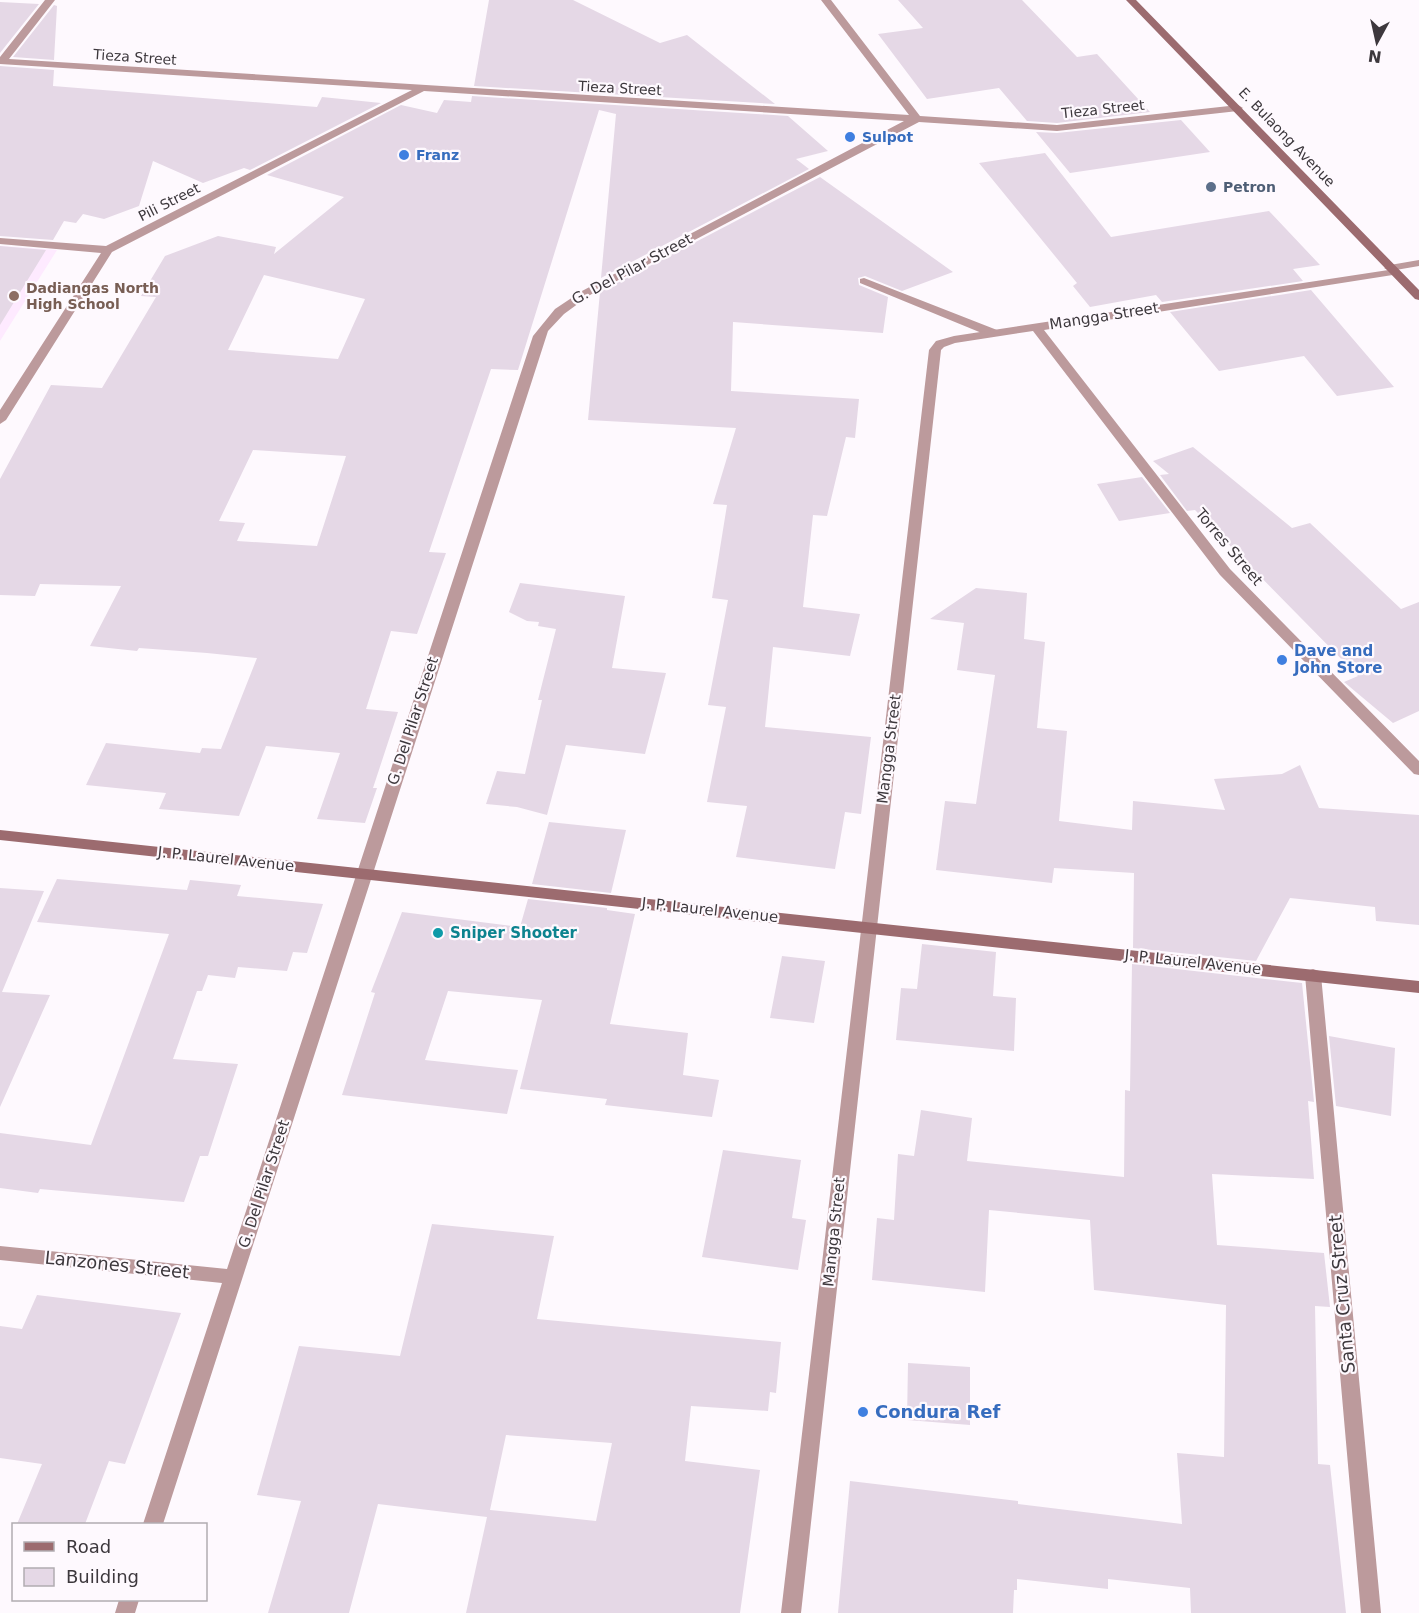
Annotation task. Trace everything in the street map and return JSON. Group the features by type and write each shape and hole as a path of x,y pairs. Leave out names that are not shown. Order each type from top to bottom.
{"street":[{"path":"1,61 50,0"},
{"path":"826,0 917,119"},
{"name":"E. Bulaong Avenue","path":"1131,0 1419,297"},
{"name":"Tieza Street","path":"1,61 1057,128 1238,108"},
{"name":"Pili Street","path":"108,250 422,89"},
{"name":"G. Del Pilar Street","path":"153,1523 532,355 547,322 563,307 586,292 917,119"},
{"path":"0,241 108,250 0,420"},
{"name":"Mangga Street","path":"791,1613 935,350 940,344 954,340 1393,270 1419,263"},
{"path":"864,281 993,333"},
{"name":"Torres Street","path":"1035,326 1225,572 1419,770"},
{"name":"J. P. Laurel Avenue","path":"0,835 868,926 1419,987"},
{"name":"Santa Cruz Street","path":"1313,975 1371,1613"},
{"name":"Lanzones Street","path":"0,1253 234,1277"}],"shaded area":[{"name":"Dadiangas North High School","path":"0,246 57,250 0,341"}],"building":[{"path":"489,0 573,0 660,43 687,35 775,104 474,86"},
{"path":"898,0 1022,0 1077,57 1097,54 1150,112 1057,123 1027,121 999,88 927,99 878,34 923,28"},
{"path":"0,2 39,4 0,53"},
{"path":"54,5 57,6 54,60 13,57"},
{"path":"0,66 54,70 53,86 317,107 322,97 381,103 250,170 244,168 203,183 153,161 139,206 104,219 83,214 76,223 64,221 53,240 0,236"},
{"path":"472,96 788,116 828,151 796,159 809,169 601,278 616,114 599,110 518,370 491,369 429,552 446,553 417,634 391,631 366,709 398,712 373,788 377,788 365,823 317,819 340,753 266,746 239,816 159,809 166,793 86,785 106,743 200,753 202,748 221,749 257,658 90,646 121,586 40,584 35,596 0,595 0,479 51,385 102,388 156,297 141,296 165,256 218,236 276,247 274,254 344,197 267,175 401,105 437,113 444,100 471,102","holes":["264,275 365,299 338,359 228,350","253,450 346,456 317,546 237,541 245,523 219,521"]},
{"path":"1181,120 1210,152 1070,173 1036,132 1057,133"},
{"path":"1045,153 1111,237 1269,211 1320,265 1293,269 1303,281 1162,302 1156,295 1090,307 1073,286 1077,283 979,163"},
{"path":"820,177 953,272 902,291 865,276 858,278 859,285 888,297 883,333 733,322 731,391 859,399 855,438 846,437 827,516 813,515 803,607 860,614 850,656 773,647 765,727 871,737 861,814 845,812 835,869 736,857 747,806 707,802 726,707 708,705 728,600 712,598 727,505 713,504 736,428 588,420 600,292"},
{"name":"Dadiangas North High School","path":"0,246 46,250 0,325"},
{"path":"1311,290 1394,387 1337,396 1304,356 1219,371 1170,312"},
{"path":"1193,447 1292,528 1310,523 1401,609 1419,602 1419,711 1393,723 1344,682 1358,676 1195,510 1187,511 1160,475 1169,474 1153,461"},
{"path":"1142,477 1170,513 1119,521 1097,484"},
{"path":"520,583 625,596 612,668 666,673 645,754 566,745 547,815 517,807 486,804 497,771 525,774 542,700 538,700 556,629 538,626 539,622 527,621 509,612"},
{"path":"976,588 1027,593 1024,639 1045,642 1037,728 1067,731 1059,821 1132,830 1133,801 1225,810 1214,779 1282,774 1300,765 1319,808 1419,815 1419,925 1376,921 1375,907 1290,898 1256,961 1133,948 1134,873 1054,868 1052,883 936,870 945,801 976,804 995,675 957,670 964,623 930,619"},
{"path":"549,822 626,830 611,893 532,884"},
{"path":"57,879 187,890 190,880 241,885 237,896 323,904 307,953 293,952 287,971 238,967 235,978 208,975 202,991 197,991 173,1059 238,1064 208,1156 200,1156 184,1202 40,1189 38,1193 0,1188 0,1133 91,1145 169,934 37,922"},
{"path":"0,888 44,891 2,992 50,995 0,1107"},
{"path":"528,899 607,908 607,910 635,914 610,1024 688,1033 683,1075 719,1080 712,1117 605,1105 607,1099 520,1089 542,1000 448,991 425,1060 518,1070 507,1114 342,1095 375,993 371,992 402,912 520,927"},
{"path":"922,944 996,952 993,996 1016,998 1014,1051 896,1040 901,988 917,989"},
{"path":"782,956 825,961 814,1023 770,1018"},
{"path":"1132,964 1302,983 1314,1102 1308,1101 1314,1179 1212,1174 1217,1245 1324,1253 1330,1307 1315,1306 1318,1464 1330,1465 1346,1613 1191,1613 1190,1588 1108,1579 1108,1589 1017,1579 1013,1613 838,1613 850,1481 1182,1524 1177,1453 1224,1457 1226,1305 1094,1290 1090,1220 989,1210 985,1292 872,1280 877,1218 894,1220 898,1154 914,1156 921,1110 972,1118 967,1161 1124,1177 1125,1090 1130,1091"},
{"path":"1329,1036 1395,1048 1391,1116 1336,1106"},
{"path":"723,1150 801,1160 792,1218 806,1220 798,1270 702,1257"},
{"path":"432,1224 554,1236 537,1319 781,1342 776,1393 770,1392 768,1411 691,1406 685,1461 760,1470 740,1613 466,1613 487,1517 378,1504 349,1613 268,1613 301,1501 257,1495 299,1346 400,1356","holes":["506,1435 612,1443 596,1521 490,1510"]},
{"path":"37,1295 181,1313 125,1464 109,1461 85,1523 17,1523 42,1464 0,1458 0,1326 22,1329"},
{"path":"908,1363 970,1367 970,1425 907,1420"}],"place":[{"name":"Sulpot","path":"850,137"},
{"name":"Franz","path":"404,155"},
{"name":"Petron","path":"1211,187"},
{"name":"Dadiangas North High School","path":"14,296"},
{"name":"Dave and John Store","path":"1282,660"},
{"name":"Sniper Shooter","path":"438,933"},
{"name":"Condura Ref","path":"863,1412"}]}
